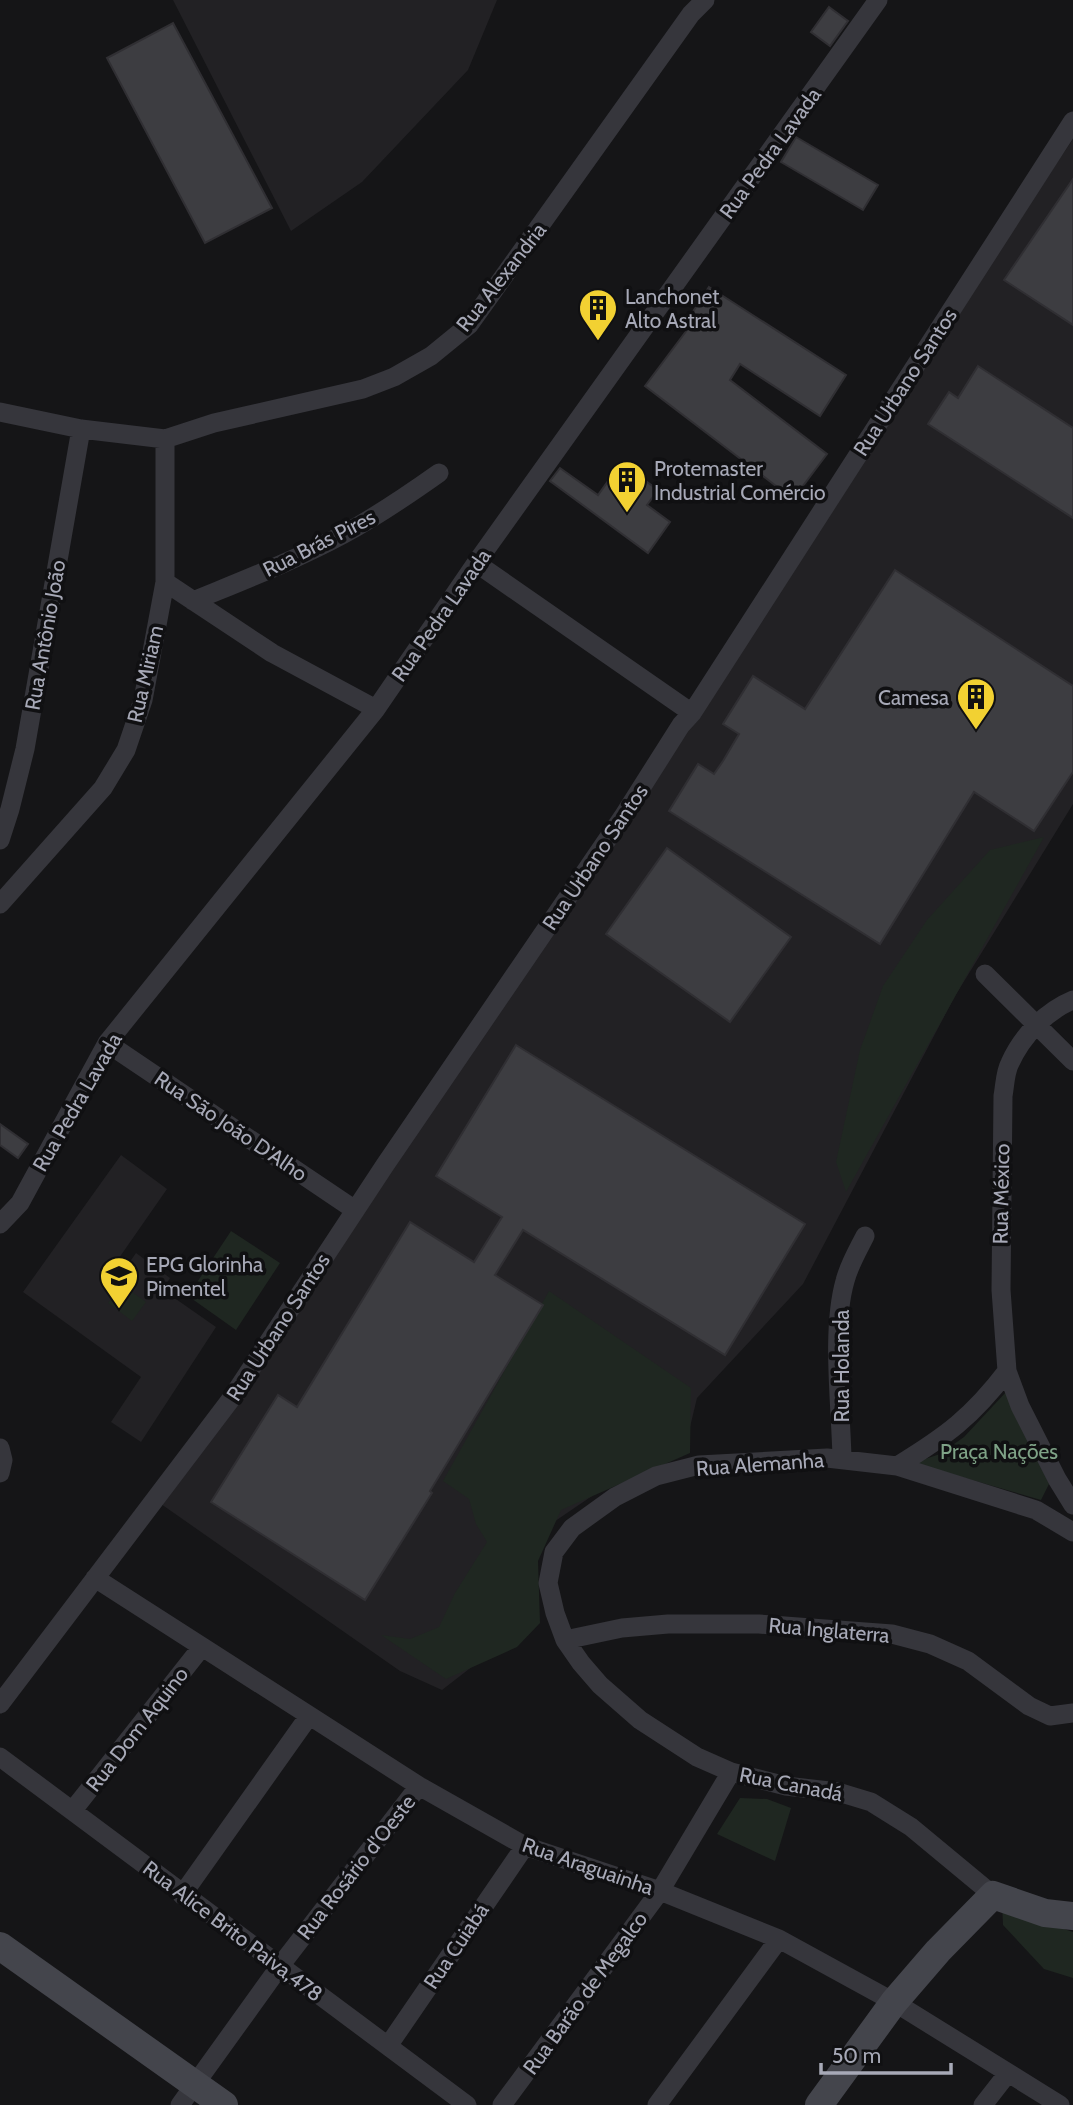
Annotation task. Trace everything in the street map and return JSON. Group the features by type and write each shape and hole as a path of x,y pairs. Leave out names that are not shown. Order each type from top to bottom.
{"street":[{"name":"Rua Alexandria","path":"0,412 81,429 165,439 215,423 363,389 394,377 431,356 469,325 691,14 705,0"},
{"name":"Rua Pedra Lavada","path":"0,1224 20,1203 107,1043 376,709 476,563 878,0"},
{"name":"Rua Urbano Santos","path":"0,1704 231,1399 355,1210 624,815 681,725 692,713 1073,121"},
{"name":"Rua Antônio João","path":"0,840 25,749 81,429"},
{"name":"Rua Miriam","path":"0,904 103,788 126,750 143,700 165,582 165,439"},
{"name":"Rua Brás Pires","path":"193,601 283,564 344,534 396,504 439,473"},
{"path":"476,563 692,713"},
{"path":"165,582 272,653 376,709"},
{"path":"985,974 1073,1061"},
{"name":"Rua México","path":"1073,1000 1059,1006 1036,1025 1009,1065 1003,1096 1000,1290 1007,1371 1020,1406 1073,1505"},
{"name":"Rua São João D'Alho","path":"107,1043 355,1210"},
{"name":"Rua Holanda","path":"842,1459 838,1332 840,1305 845,1279 865,1236"},
{"path":"897,1466 963,1422 1007,1371"},
{"path":"0,1448 3,1460 0,1473"},
{"name":"Rua Alemanha","path":"565,1640 548,1583 554,1552 572,1528 615,1497 656,1476 699,1465 842,1459 897,1466 1036,1510 1073,1532"},
{"path":"1036,1510 1054,1497 1057,1479"},
{"name":"Rua Araguainha","path":"95,1578 419,1786 525,1846 660,1891 779,1939 894,2002 1060,2105"},
{"name":"Rua Inglaterra","path":"565,1640 622,1628 668,1624 759,1624 892,1634 930,1644 968,1661 1029,1706 1050,1716 1073,1713"},
{"name":"Rua Canadá","path":"565,1640 581,1664 600,1685 640,1720 697,1757 731,1772 786,1786 838,1792 871,1802 911,1827 993,1895"},
{"name":"Rua Dom Aquino","path":"73,1810 201,1648"},
{"path":"182,1895 309,1716"},
{"name":"Rua Alice Brito Paiva,478","path":"0,1757 467,2105"},
{"name":"Rua Barão de Megalco","path":"502,2105 660,1891 731,1772"},
{"name":"Rua Rosário d'Oeste","path":"187,2095 280,1966 419,1786"},
{"name":"Rua Cuiabá","path":"388,2046 525,1846"},
{"path":"819,2105 894,2002 938,1951 993,1895 1045,1913 1073,1916"},
{"path":"657,2105 779,1939"},
{"path":"0,1946 187,2095 224,2105"},
{"path":"983,2105 1008,2073"}],"shaded area":[{"path":"173,0 497,0 468,70 362,182 291,231"},
{"path":"1073,139 1073,804 955,996 803,1284 697,1398 684,1452 639,1464 545,1528 522,1628 442,1690 400,1671 161,1504"},
{"name":"EPG Glorinha Pimentel","path":"121,1155 167,1189 119,1258 129,1263 136,1253 170,1278 163,1290 216,1327 141,1442 111,1422 141,1377 23,1292"}],"green space":[{"path":"1044,837 846,1192 836,1162 860,1050 883,986 927,920 990,850"},
{"path":"231,1231 280,1263 236,1330 188,1296"},
{"path":"121,1284 146,1302 132,1321 108,1303"},
{"path":"549,1291 691,1388 690,1453 561,1510 538,1561 540,1623 517,1647 446,1679 381,1635 410,1639 439,1627 455,1593 487,1542 476,1524 469,1499 443,1481"},
{"name":"Praça Nações","path":"1007,1391 1049,1484 1041,1500 913,1463 940,1454 964,1437"},
{"path":"740,1798 767,1799 791,1808 775,1861 717,1834"},
{"path":"1002,1902 1037,1920 1073,1932 1073,1978 1044,1969 1003,1925"}],"building":[{"path":"829,7 848,21 830,46 811,32"},
{"path":"173,23 272,208 205,243 107,58"},
{"path":"796,137 878,185 863,210 781,162"},
{"path":"1073,179 1073,325 1004,280"},
{"path":"709,287 846,375 820,416 740,364 730,380 827,454 793,499 645,386 687,330 683,327"},
{"path":"978,366 1073,428 1073,518 928,424 949,392 958,398"},
{"name":"Protemaster Industrial Comércio","path":"621,463 658,490 647,505 670,522 648,553 550,481 560,468 598,495"},
{"path":"895,570 1073,686 1073,772 1034,831 974,792 880,944 669,811 698,764 714,774 723,761 739,734 723,724 753,676 805,709"},
{"path":"667,848 791,937 730,1022 606,934"},
{"path":"516,1045 805,1224 725,1355 523,1230 495,1275 543,1305 365,1600 211,1502 278,1395 297,1407 410,1222 474,1262 502,1217 436,1176"},
{"path":"0,1124 28,1144 18,1158 0,1145"}],"place":[{"name":"Lanchonet Alto Astral","path":"598,342"},
{"name":"Protemaster Industrial Comércio","path":"627,514"},
{"name":"Camesa","path":"976,731"},
{"name":"EPG Glorinha Pimentel","path":"119,1310"}]}
